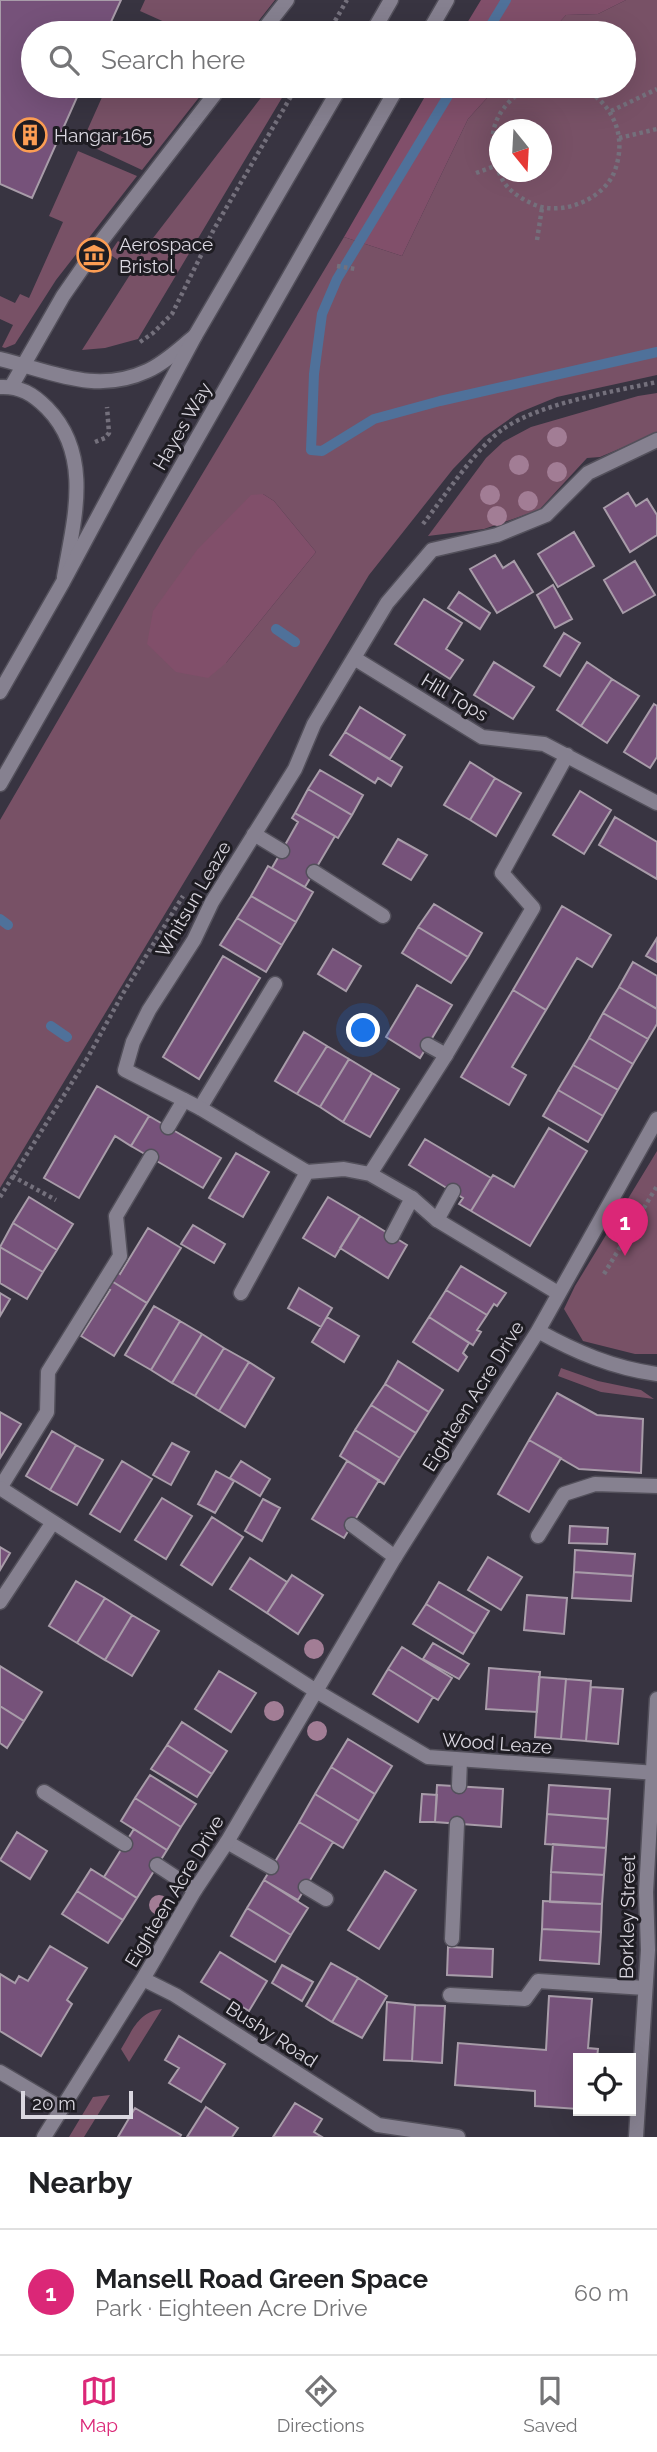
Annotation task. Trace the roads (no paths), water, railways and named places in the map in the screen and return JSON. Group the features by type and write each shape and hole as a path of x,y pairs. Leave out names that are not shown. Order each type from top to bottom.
{"street":[{"path":"270,21 287,0"},
{"path":"379,21 391,0"},
{"path":"435,21 447,0"},
{"path":"63,582 78,487 72,448 65,430 47,407 27,391 5,387 23,365 63,296 99,244 212,98"},
{"name":"Hayes Way","path":"0,692 63,582 195,336 334,98"},
{"name":"Hayes Way","path":"0,785 391,98"},
{"path":"0,359 74,380 104,383 146,372 195,336"},
{"name":"Whitsun Leaze","path":"307,1172 200,1108 125,1070 133,1042 149,1010 194,940 212,902 295,769 314,724 387,603 432,550 497,535 546,515 588,473 657,440"},
{"name":"Hill Tops","path":"354,658 482,737 544,744 657,803"},
{"path":"370,1174 446,1055 533,908 502,873 567,755"},
{"path":"254,834 282,851"},
{"path":"314,872 383,916"},
{"path":"200,1108 275,984"},
{"path":"428,1045 446,1055"},
{"path":"168,1127 184,1100"},
{"name":"Eighteen Acre Drive","path":"44,2137 227,1842 395,1557 538,1331 657,1119"},
{"path":"151,1157 116,1216 120,1256 48,1372 47,1412 0,1488 316,1691"},
{"path":"241,1293 307,1172 344,1169 370,1174 412,1198 437,1220 558,1293"},
{"path":"437,1220 453,1191"},
{"path":"392,1236 412,1198"},
{"path":"538,1331 584,1356 609,1365 657,1374"},
{"path":"538,1536 564,1494 595,1484 657,1486"},
{"path":"0,1602 53,1522"},
{"path":"352,1525 395,1557"},
{"name":"Wood Leaze","path":"316,1691 428,1757 654,1772"},
{"name":"Borkley Street","path":"636,2137 650,2014 645,1988 648,1950 646,1892 657,1699"},
{"path":"459,1786 460,1760"},
{"path":"44,1792 125,1844"},
{"path":"452,1939 457,1824"},
{"path":"227,1842 271,1867"},
{"path":"157,1865 195,1890"},
{"path":"306,1887 326,1899"},
{"name":"Bushy Road","path":"143,1979 175,1995 374,2131 458,2137"},
{"path":"450,1995 525,1999 538,1981 645,1988"},
{"path":"0,2072 61,2108"}],"waterway":[{"path":"493,21 506,0"},
{"path":"447,98 337,279 322,314 314,374 311,450 322,451 374,419 440,401 657,352"},
{"path":"276,629 295,642"},
{"path":"0,919 8,925"},
{"path":"51,1026 67,1037"}],"place":[{"name":"Hangar 165","path":"30,135"},
{"name":"Aerospace Bristol","path":"94,255"},
{"name":"Mansell Road Green Space","path":"625,1256"}]}
